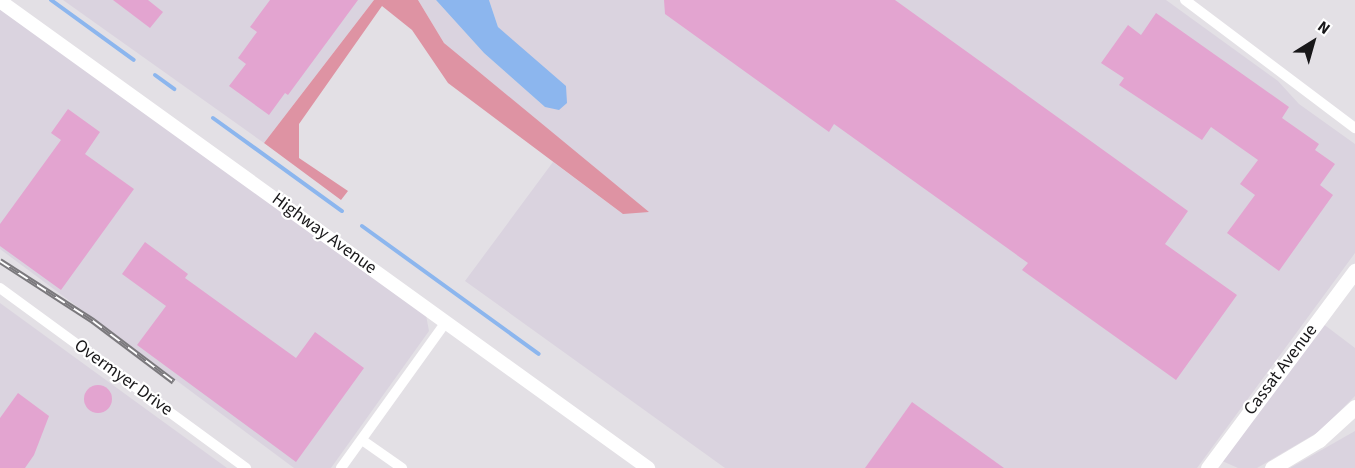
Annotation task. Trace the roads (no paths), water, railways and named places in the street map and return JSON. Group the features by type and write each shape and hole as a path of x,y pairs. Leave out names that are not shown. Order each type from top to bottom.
{"main road":[{"name":"Cassat Avenue","path":"1208,468 1355,271"},
{"path":"1272,468 1319,440 1355,407"}],"street":[{"path":"1185,0 1355,128"},
{"name":"Highway Avenue","path":"0,1 648,468"},
{"name":"Overmyer Drive","path":"0,288 246,468"},
{"path":"341,468 446,322"},
{"path":"362,440 402,468"}],"water":[{"path":"436,0 489,0 498,27 566,86 567,103 559,110 545,107 484,53"}],"waterway":[{"path":"51,0 134,60"},
{"path":"155,75 174,89"},
{"path":"213,118 342,211"},
{"path":"362,226 539,354"}],"railway":[{"path":"0,261 93,321 174,382"}]}
